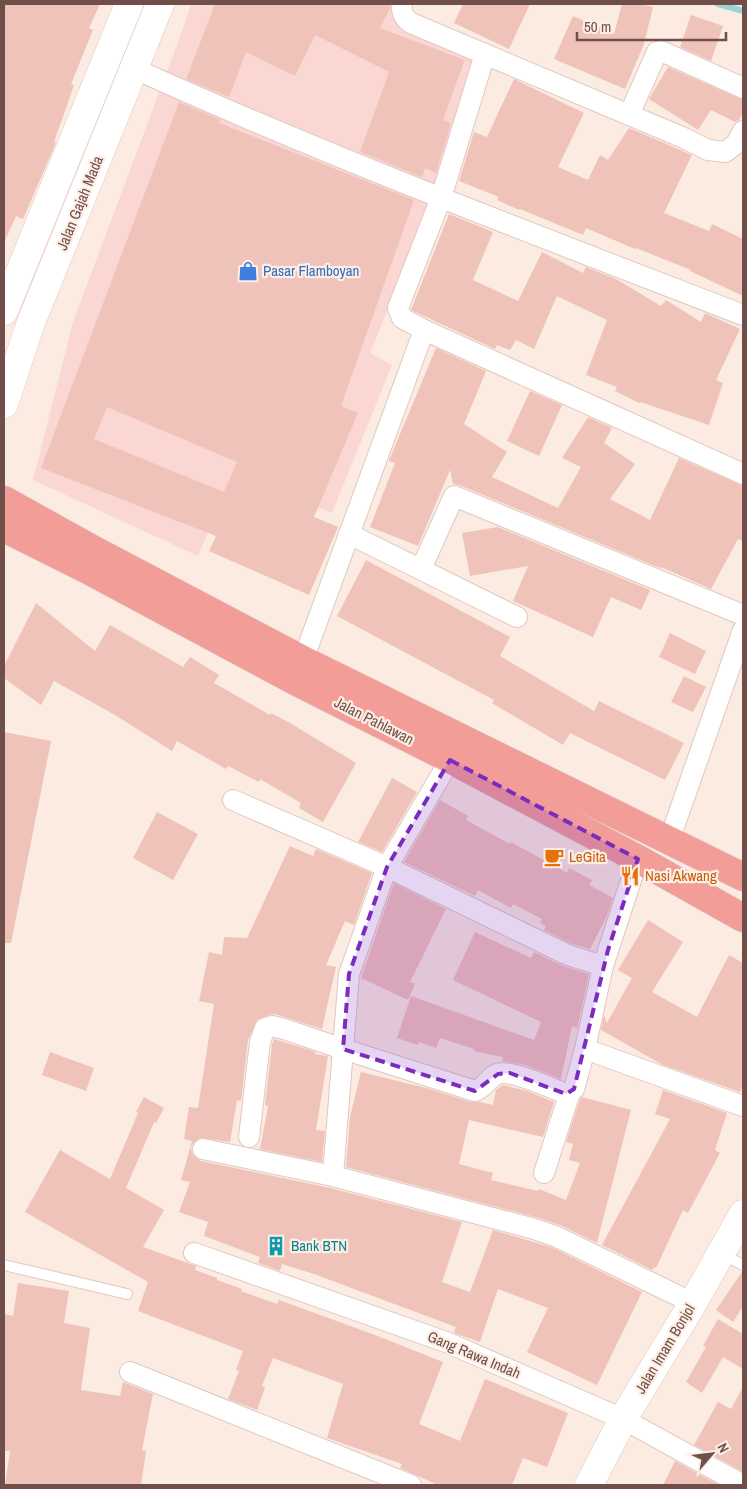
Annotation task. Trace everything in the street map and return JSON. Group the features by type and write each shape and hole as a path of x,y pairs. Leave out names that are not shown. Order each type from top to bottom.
{"highway":[{"name":"Jalan Pahlawan","path":"4,500 94,550 303,660 743,876"},
{"name":"Jalan Pahlawan","path":"4,528 86,569 293,680 638,859 743,918"}],"street":[{"name":"Jalan Gajah Mada","path":"4,312 129,4"},
{"name":"Jalan Gajah Mada","path":"4,404 30,325 160,4"},
{"path":"402,4 402,14 412,23 684,138 697,146 725,152 736,144 743,132"},
{"path":"629,115 657,52 661,51 743,88"},
{"path":"484,54 441,198 398,308 402,318 424,330 743,474"},
{"path":"133,68 201,99 441,198 743,315"},
{"path":"303,660 424,330"},
{"path":"421,569 454,496 743,615"},
{"path":"349,534 517,617"},
{"path":"670,841 743,630"},
{"path":"333,1176 348,974 387,867 450,760"},
{"path":"232,800 387,867 568,955 603,966"},
{"path":"249,1137 260,1042 266,1028 272,1026 284,1028 475,1091 481,1089 498,1074 510,1073 566,1094 570,1092 574,1089 585,1049 603,966 638,859"},
{"path":"585,1049 743,1106"},
{"path":"544,1173 570,1092"},
{"path":"203,1149 333,1176 531,1228 555,1236 693,1303"},
{"name":"Jalan Imam Bonjol","path":"589,1485 623,1419 693,1303 732,1259 743,1214"},
{"name":"Gang Rawa Indah","path":"194,1253 446,1342 623,1419 743,1485"},
{"path":"130,1372 412,1485"}],"lane":[{"path":"4,1265 127,1294"}],"highlighted area":[{"path":"450,760 638,859 608,950 574,1089 566,1094 510,1073 498,1074 475,1091 343,1049 349,974 387,867"}],"shaded area":[{"name":"Pasar Flamboyan","path":"191,4 398,4 476,56 425,219 370,353 392,365 332,513 233,473 198,556 33,480 73,322"}],"building":[{"path":"4,4 100,4 89,28 93,30 71,84 74,85 54,142 56,143 23,219 16,216 4,243"},
{"path":"215,4 390,4 390,8 380,28 465,60 443,120 451,123 436,173 425,168 422,177 360,152 389,72 315,35 295,76 246,52 229,97 186,79"},
{"path":"463,4 530,4 509,49 454,23"},
{"path":"622,4 640,4 653,7 644,44 625,89 554,59 573,16 614,34"},
{"path":"691,15 723,26 711,61 680,47"},
{"path":"668,67 743,100 743,112 739,120 735,122 711,110 698,130 649,99"},
{"path":"514,79 584,113 558,167 588,180 600,155 608,160 629,128 692,155 664,213 709,231 712,224 743,239 743,296 691,270 586,228 583,235 519,210 497,200 499,197 459,181 474,132 487,137"},
{"path":"179,102 221,120 219,123 414,200 341,406 358,413 314,517 338,527 309,595 209,551 216,536 41,468","holes":["107,407 237,462 224,492 94,439"]},
{"path":"449,214 493,232 473,280 518,301 542,252 583,273 586,267 616,279 661,306 666,300 701,322 705,313 740,329 716,380 723,383 709,425 639,403 615,391 617,387 586,375 607,320 557,296 534,349 516,340 510,350 497,345 495,349 411,310"},
{"path":"436,348 486,371 464,424 507,452 492,477 558,508 581,467 562,458 588,417 612,428 604,443 635,464 610,499 650,520 679,458 743,486 743,541 738,539 711,589 661,567 453,484 450,470 418,546 370,527 395,463 389,461 390,458"},
{"path":"530,391 562,405 539,456 507,441"},
{"path":"498,527 650,590 641,610 611,597 593,637 513,601 528,566 470,576 462,533"},
{"path":"366,560 510,637 500,656 594,711 599,701 684,743 665,780 570,733 563,745 492,703 494,700 337,616"},
{"path":"36,603 95,651 110,625 183,667 190,657 219,675 214,683 270,715 271,713 290,723 356,763 323,822 299,808 301,803 260,779 259,782 228,766 226,769 177,741 172,751 115,715 54,681 41,705 4,678 4,666"},
{"path":"670,633 706,651 695,674 659,657"},
{"path":"684,676 706,687 693,712 671,702"},
{"path":"4,732 51,741 11,943 4,943"},
{"path":"392,778 417,792 382,852 358,842"},
{"path":"440,800 468,816 466,820 510,844 511,842 567,873 569,868 592,880 589,885 613,898 606,918 590,949 572,944 544,930 546,926 540,923 542,919 513,904 511,908 478,890 475,896 404,862"},
{"path":"157,812 198,834 173,880 133,858"},
{"path":"290,846 313,856 316,849 372,873 354,925 345,921 326,965 336,967 322,1029 275,1014 257,1020 248,1040 241,1101 237,1100 230,1142 200,1138 191,1147 192,1153 201,1161 330,1188 462,1222 442,1282 470,1292 493,1230 551,1247 642,1292 597,1385 527,1352 548,1308 498,1289 480,1342 454,1333 456,1327 314,1274 282,1264 280,1271 258,1263 260,1257 204,1236 208,1222 179,1212 190,1182 181,1180 192,1141 184,1139 189,1107 198,1108 214,1004 199,1001 209,952 222,955 224,937 247,938"},
{"path":"394,883 446,909 410,982 415,984 408,1000 361,978"},
{"path":"648,920 683,942 652,992 697,1017 729,955 743,963 743,1086 740,1092 663,1065 601,1030 604,1015 607,1023 632,978 618,970"},
{"path":"475,932 531,958 534,952 563,966 589,974 577,1028 572,1026 561,1079 525,1065 502,1061 503,1057 474,1051 474,1049 440,1038 436,1048 419,1042 418,1045 397,1038 411,996 534,1040 541,1022 453,980"},
{"path":"274,1039 316,1052 315,1054 328,1056 316,1130 325,1131 322,1162 260,1149 268,1106 265,1105"},
{"path":"50,1052 94,1068 86,1091 42,1075"},
{"path":"361,1072 430,1089 471,1102 493,1105 496,1090 503,1085 527,1091 554,1102 543,1137 469,1120 459,1164 493,1173 491,1180 538,1191 539,1189 566,1200 580,1163 569,1160 573,1144 566,1142 580,1099 582,1097 631,1110 597,1243 560,1225 535,1217 346,1167 350,1117"},
{"path":"663,1090 727,1113 715,1150 720,1153 688,1213 683,1210 656,1268 654,1267 652,1270 602,1245 670,1119 655,1114"},
{"path":"144,1097 164,1108 156,1123 154,1122 126,1188 164,1210 143,1247 196,1266 195,1270 242,1289 241,1291 277,1304 279,1300 443,1362 419,1424 460,1441 485,1379 568,1413 547,1467 523,1458 512,1485 438,1485 400,1468 402,1464 327,1438 343,1384 273,1358 262,1386 265,1388 257,1410 228,1399 239,1371 236,1370 243,1351 138,1311 148,1282 25,1212 60,1150 110,1179 138,1113 136,1112"},
{"path":"742,1272 743,1306 733,1322 716,1310"},
{"path":"18,1283 69,1291 64,1323 90,1328 81,1390 120,1396 123,1382 153,1394 142,1450 146,1451 141,1485 5,1485 10,1451 4,1451 4,1314 13,1316"},
{"path":"718,1319 743,1334 743,1369 723,1357 702,1393 686,1382 706,1347 703,1346"},
{"path":"743,1387 743,1472 694,1445 718,1402 731,1409"},
{"path":"675,1461 719,1485 663,1485"}],"waterway":[{"path":"718,4 743,11"}],"place":[{"name":"Pasar Flamboyan","path":"248,271"},
{"name":"LeGita","path":"554,857"},
{"name":"Nasi Akwang","path":"630,876"},
{"name":"Bank BTN","path":"276,1246"}]}
